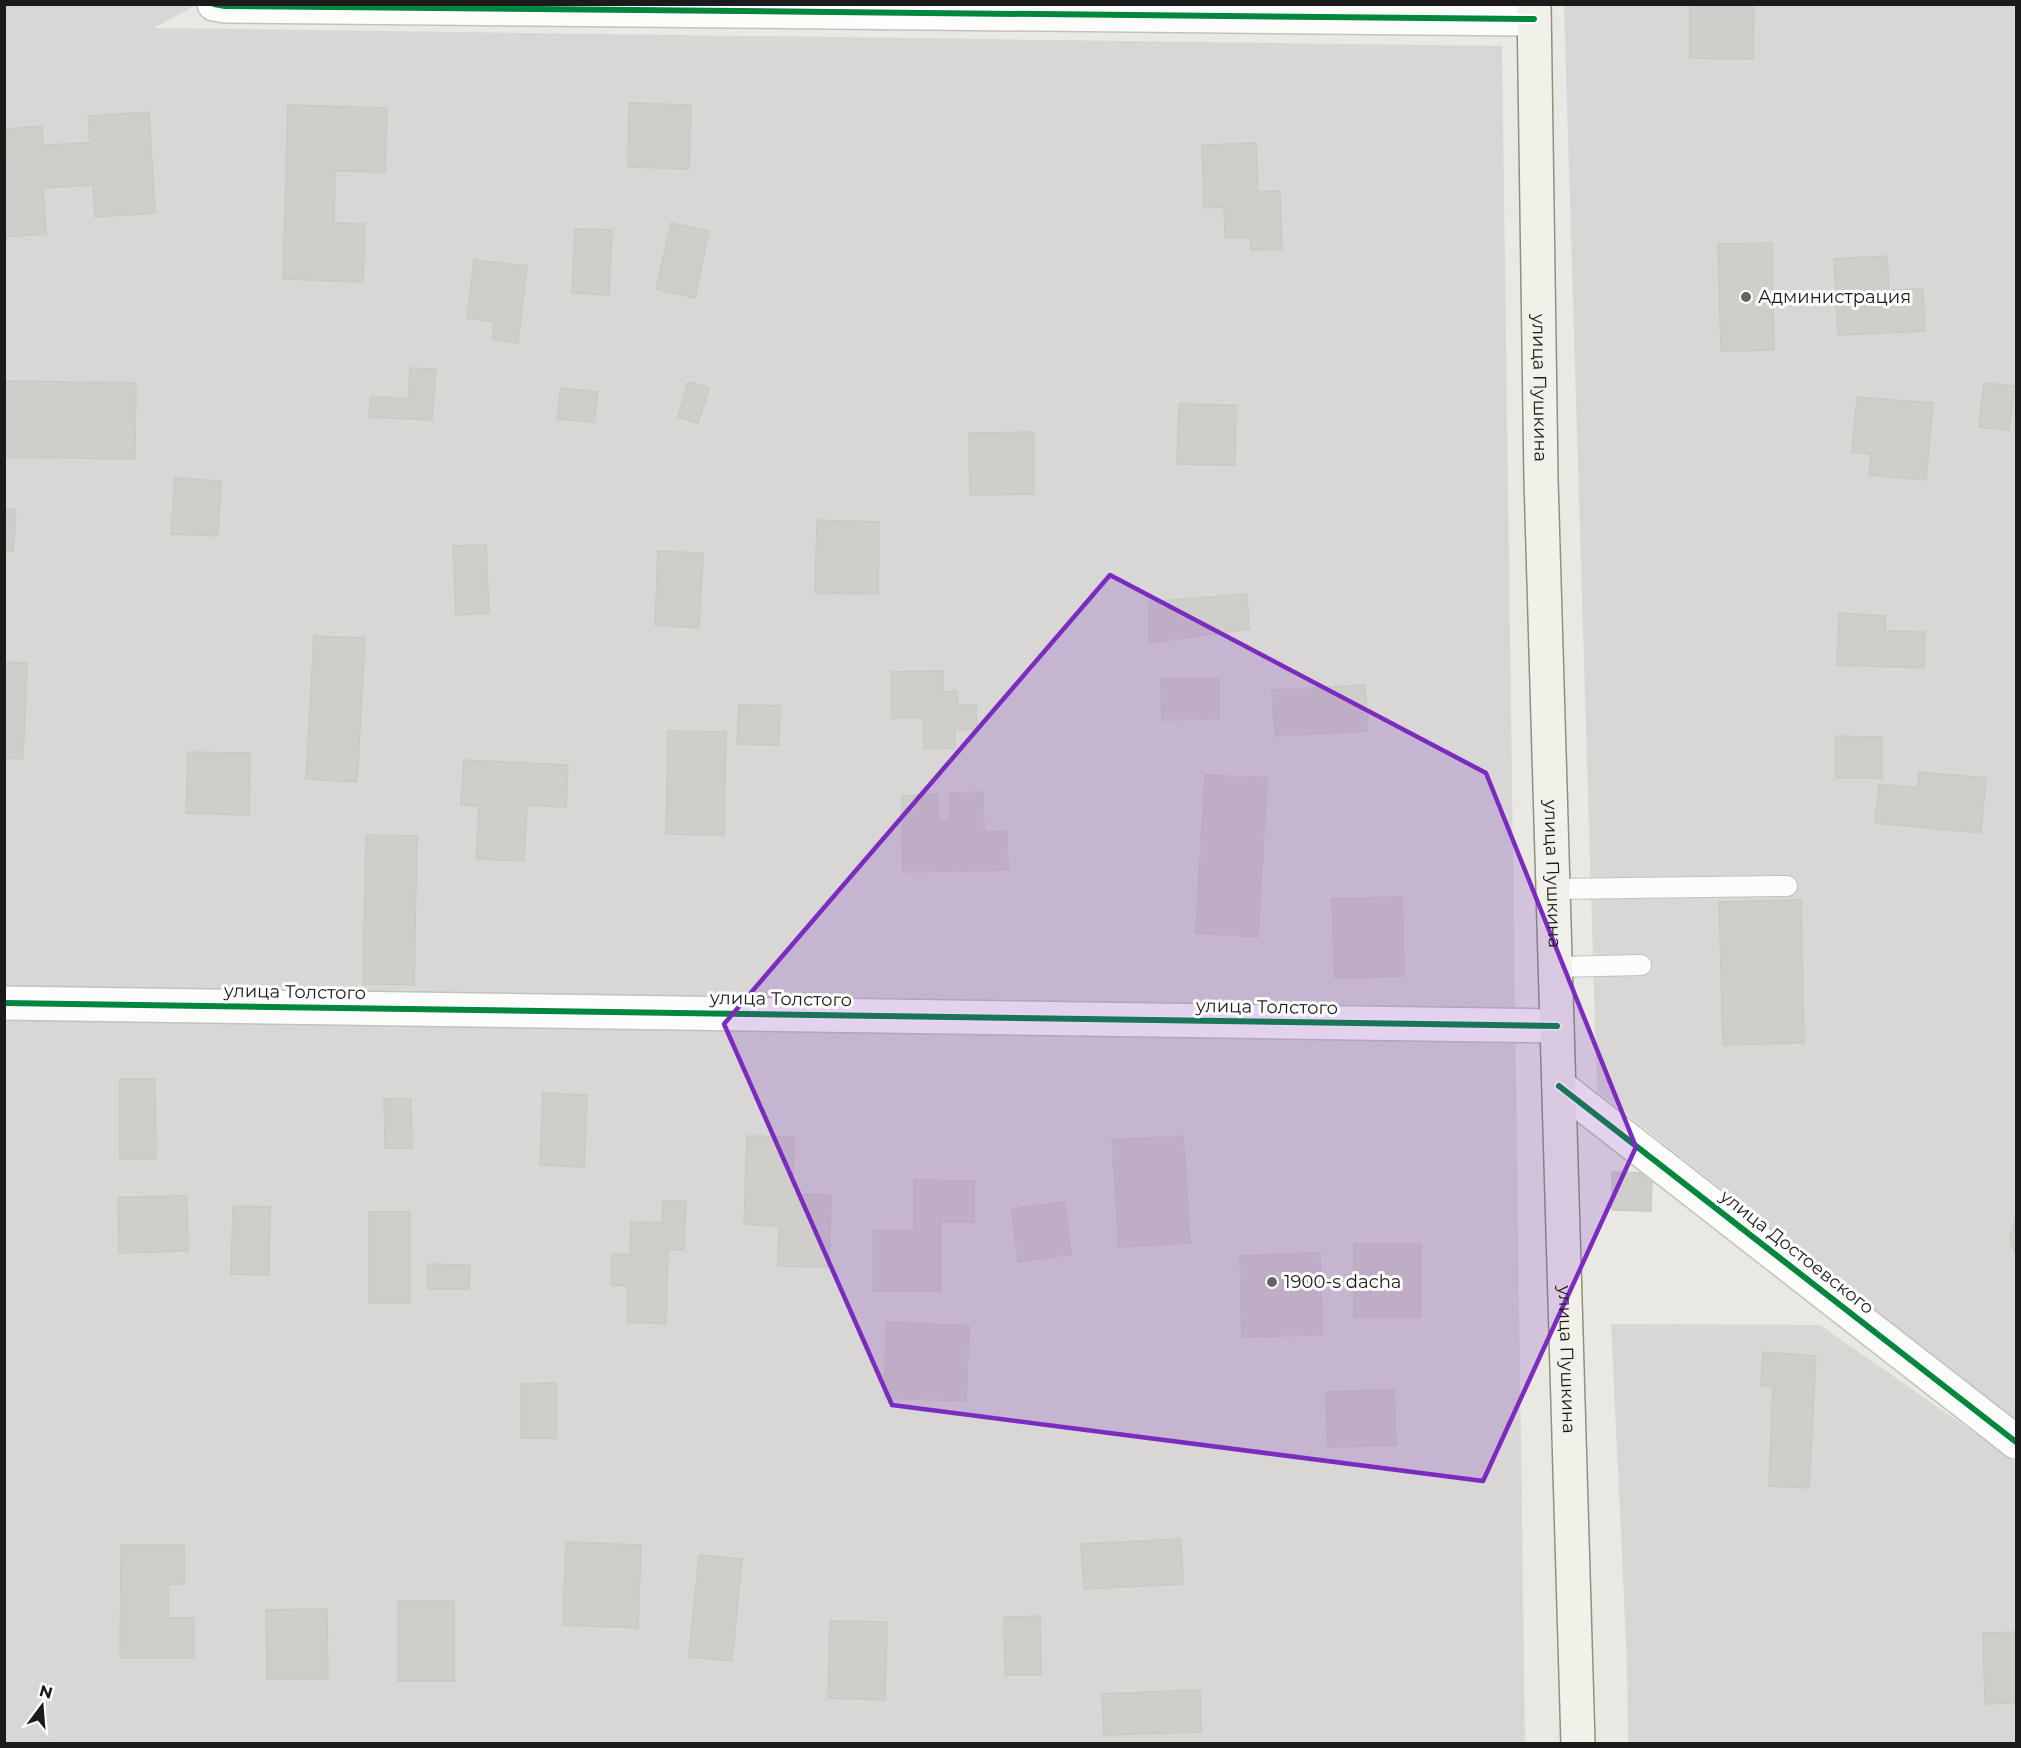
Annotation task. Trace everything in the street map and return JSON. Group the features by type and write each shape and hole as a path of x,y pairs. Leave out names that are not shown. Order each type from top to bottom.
{"main road":[{"name":"улица Пушкина","path":"1534,12 1541,479 1578,1743"}],"street":[{"path":"222,5 1534,12"},
{"name":"улица Толстого","path":"4,1003 1557,1026"},
{"name":"улица Достоевского","path":"1559,1086 2016,1442"}],"lane":[{"path":"1553,889 1787,886"},
{"path":"1556,967 1641,965"}],"highlighted area":[{"path":"1110,575 1486,773 1636,1147 1483,1481 892,1405 724,1024"}],"shaded area":[{"path":"5,5 196,5 154,28 1502,46 1525,1743 5,1744"},
{"path":"1564,5 2016,5 2016,1421 1597,1091"},
{"path":"1611,1324 1820,1325 2016,1462 2016,1743 1628,1743 1627,1663"}],"building":[{"path":"1690,4 1754,4 1753,59 1690,58"},
{"path":"629,103 691,105 689,169 628,167"},
{"path":"288,105 387,108 385,172 335,171 334,223 365,224 363,282 283,279"},
{"path":"149,112 155,213 95,217 93,185 43,188 46,234 4,237 6,129 42,126 43,145 90,143 88,116"},
{"path":"1256,143 1258,192 1280,191 1282,249 1251,250 1251,237 1225,238 1224,207 1204,208 1202,145"},
{"path":"671,223 709,231 695,298 656,289"},
{"path":"575,229 612,230 609,295 572,293"},
{"name":"Администрация","path":"1772,243 1774,350 1721,351 1718,244"},
{"path":"1887,256 1889,290 1923,289 1925,331 1838,335 1834,259"},
{"path":"474,260 527,266 518,343 492,339 494,322 467,318"},
{"path":"410,368 436,369 432,420 369,417 371,396 408,399"},
{"path":"4,381 136,383 135,459 4,457"},
{"path":"688,382 709,388 698,423 678,417"},
{"path":"1984,383 2014,386 2009,430 1979,427"},
{"path":"561,388 598,392 594,422 557,419"},
{"path":"1857,397 1933,403 1926,480 1869,475 1871,454 1852,452"},
{"path":"1179,404 1236,405 1235,465 1177,464"},
{"path":"1034,432 1034,494 970,495 969,433"},
{"path":"175,478 221,481 218,536 171,534"},
{"path":"4,509 16,510 13,551 4,551"},
{"path":"817,520 879,522 878,594 815,593"},
{"path":"486,545 489,613 456,615 453,546"},
{"path":"658,551 703,553 699,628 655,625"},
{"path":"1247,594 1249,629 1149,643 1149,602"},
{"path":"1839,613 1885,616 1885,631 1925,632 1924,668 1837,665"},
{"path":"314,636 365,638 357,782 306,779"},
{"path":"4,662 27,663 23,759 4,758"},
{"path":"943,671 943,692 957,691 958,705 976,705 977,729 955,730 955,748 924,749 923,717 892,718 891,672"},
{"path":"1161,679 1219,679 1219,719 1162,720"},
{"path":"1365,685 1368,731 1275,736 1272,690"},
{"path":"739,705 780,706 779,745 737,744"},
{"path":"668,731 726,732 724,835 666,834"},
{"path":"1836,736 1882,737 1882,778 1836,778"},
{"path":"188,752 250,753 249,815 186,813"},
{"path":"464,760 568,765 566,807 527,805 524,861 476,859 479,806 461,805"},
{"path":"1919,772 1986,778 1981,833 1875,823 1879,784 1918,788"},
{"path":"1205,775 1267,778 1258,937 1196,933"},
{"path":"983,792 984,832 1007,832 1008,870 903,872 902,796 937,794 938,821 950,821 950,793"},
{"path":"366,835 417,836 414,985 363,984"},
{"path":"1402,897 1404,976 1335,978 1332,899"},
{"path":"1801,900 1804,1043 1723,1045 1719,902"},
{"path":"120,1079 155,1079 156,1159 120,1159"},
{"path":"543,1093 587,1095 584,1167 540,1165"},
{"path":"384,1099 411,1099 412,1148 385,1148"},
{"path":"747,1136 794,1137 792,1194 831,1195 829,1267 778,1266 779,1226 744,1224"},
{"path":"1183,1136 1190,1243 1119,1247 1112,1140"},
{"path":"1612,1172 1652,1173 1651,1211 1612,1210"},
{"path":"914,1180 974,1181 974,1222 941,1222 941,1291 873,1291 873,1231 914,1231"},
{"path":"187,1196 188,1251 119,1253 118,1197"},
{"path":"663,1201 686,1201 684,1250 668,1250 666,1324 627,1322 628,1286 611,1285 612,1254 630,1255 631,1222 662,1223"},
{"path":"1064,1202 1071,1254 1018,1262 1012,1209"},
{"path":"233,1206 270,1207 269,1275 231,1274"},
{"path":"369,1212 410,1212 410,1303 369,1303"},
{"path":"2016,1215 2016,1255 2010,1238"},
{"path":"1354,1244 1421,1244 1421,1317 1354,1317"},
{"path":"1320,1253 1322,1335 1242,1337 1240,1256"},
{"path":"428,1264 470,1265 469,1289 428,1289"},
{"path":"887,1322 969,1326 966,1401 884,1398"},
{"path":"1763,1352 1816,1356 1809,1488 1769,1486 1773,1387 1761,1385"},
{"path":"556,1383 556,1438 521,1438 521,1384"},
{"path":"1394,1390 1396,1445 1328,1447 1326,1392"},
{"path":"1181,1539 1183,1584 1084,1589 1081,1544"},
{"path":"566,1542 641,1545 638,1628 563,1625"},
{"path":"121,1545 184,1545 184,1584 168,1584 168,1618 194,1618 194,1658 120,1658"},
{"path":"699,1555 742,1559 732,1661 689,1657"},
{"path":"398,1601 454,1601 454,1681 398,1681"},
{"path":"327,1609 328,1679 267,1679 266,1610"},
{"path":"1040,1616 1041,1675 1005,1675 1004,1617"},
{"path":"830,1621 887,1622 885,1700 828,1698"},
{"path":"2016,1632 2016,1703 1985,1704 1983,1633"},
{"path":"1200,1690 1201,1732 1104,1735 1102,1694"}],"cycle path":[{"path":"214,4 225,6 1534,19"},
{"path":"4,1003 1557,1026"},
{"path":"1559,1086 2016,1442"}],"place":[{"name":"Администрация","path":"1746,297"},
{"name":"1900-s dacha","path":"1272,1282"}]}
